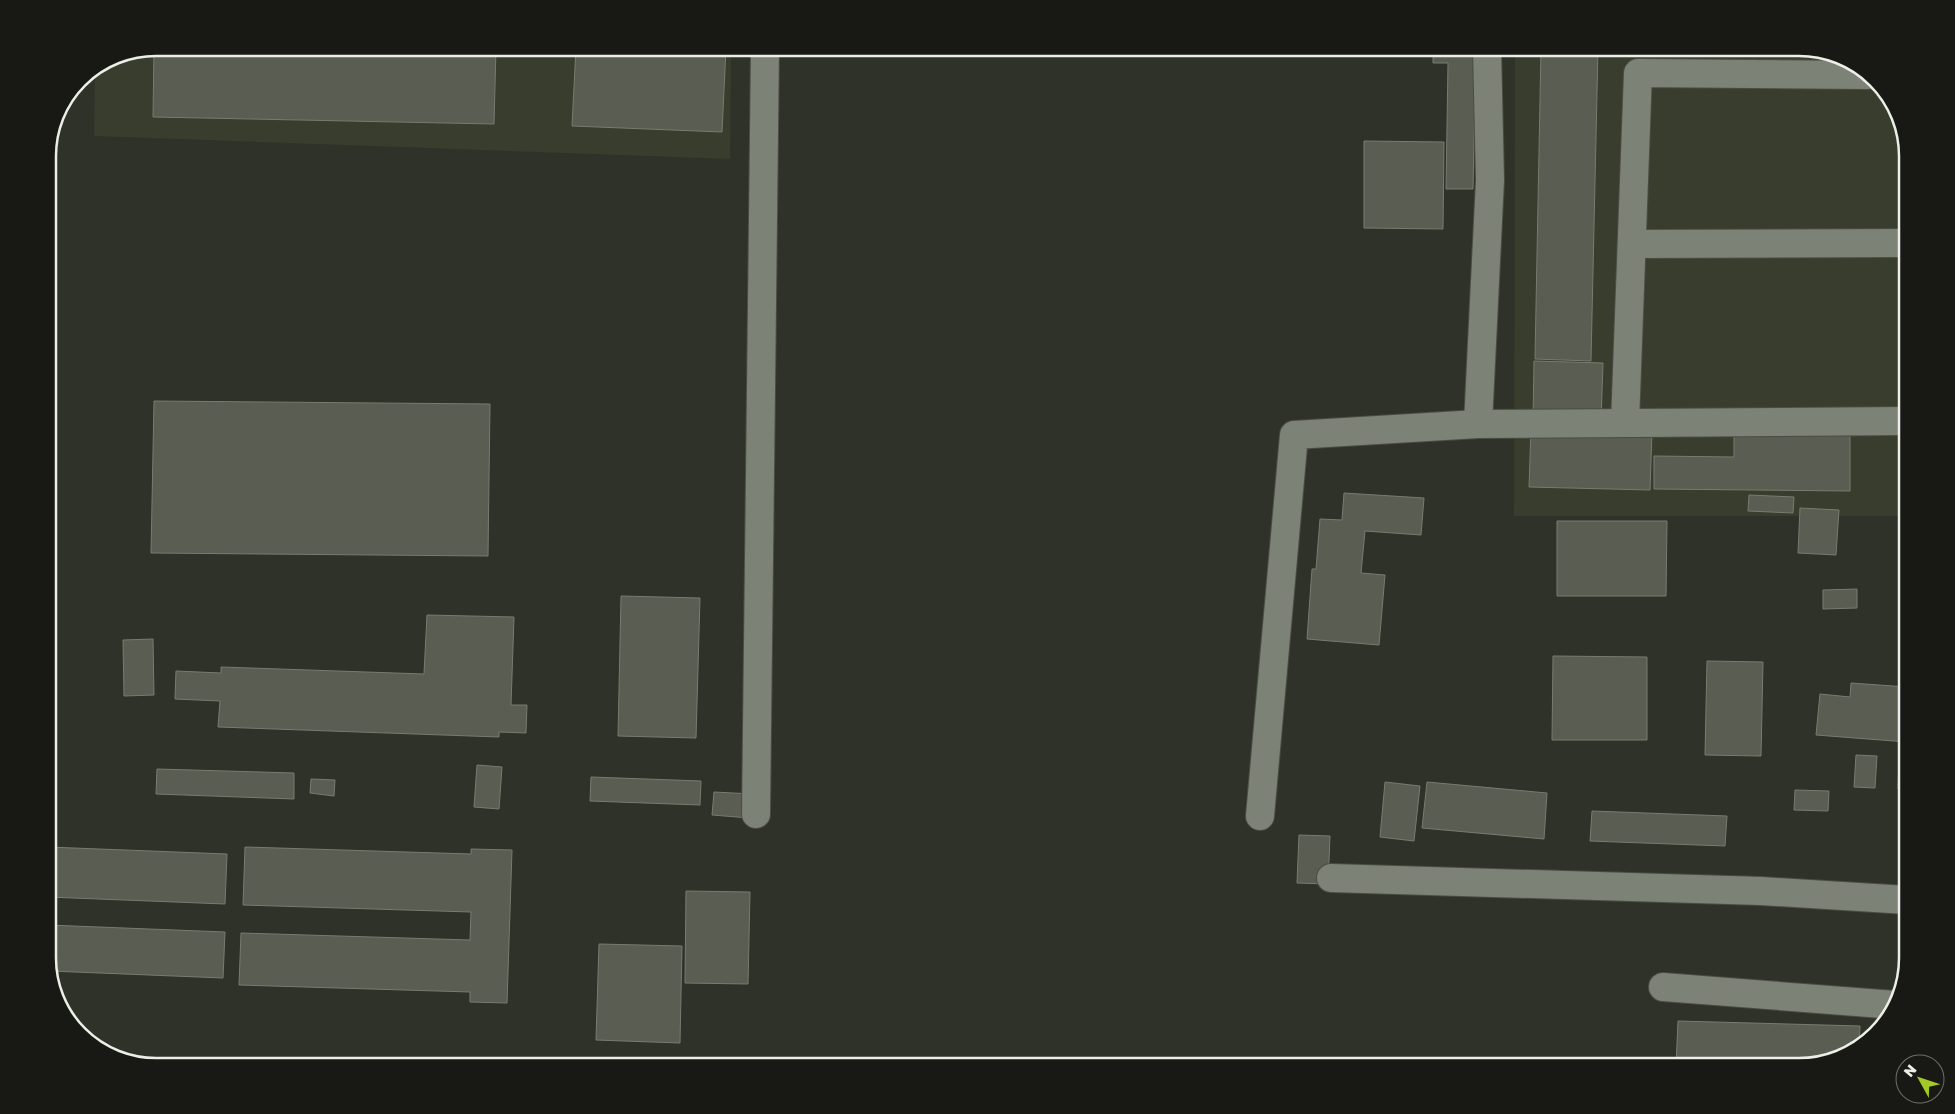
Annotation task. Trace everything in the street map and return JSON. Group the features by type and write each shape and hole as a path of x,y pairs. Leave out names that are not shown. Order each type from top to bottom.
{"lane":[{"path":"756,814 765,56"},
{"path":"1478,424 1490,180 1487,56"},
{"path":"1625,423 1638,73 1857,75"},
{"path":"1632,244 1899,243"},
{"path":"1260,816 1294,435 1478,424 1899,421"},
{"path":"1331,878 1761,891 1899,899"},
{"path":"1663,987 1887,1004"}],"shaded area":[{"path":"731,56 730,159 94,136 95,77 118,64 143,57"},
{"path":"1515,56 1799,56 1812,57 1837,64 1860,77 1874,90 1888,112 1897,137 1899,150 1899,516 1514,516"}],"building":[{"path":"154,56 496,56 494,124 153,117"},
{"path":"576,56 726,56 722,132 572,126"},
{"path":"1433,56 1476,56 1473,189 1446,189 1448,63 1433,63"},
{"path":"1541,56 1598,56 1591,361 1535,359"},
{"path":"1364,141 1444,142 1443,229 1364,228"},
{"path":"1534,361 1603,363 1601,423 1533,421"},
{"path":"154,401 490,404 488,556 151,553"},
{"path":"1734,426 1850,427 1850,491 1654,489 1654,456 1734,457"},
{"path":"1531,428 1652,431 1650,490 1529,487"},
{"path":"1344,493 1424,498 1421,535 1365,531 1361,573 1385,575 1379,645 1307,639 1312,569 1316,569 1320,519 1342,520"},
{"path":"1749,495 1794,497 1793,513 1748,511"},
{"path":"1800,508 1839,510 1836,555 1798,553"},
{"path":"1557,521 1667,521 1666,596 1557,596"},
{"path":"1857,589 1857,608 1823,609 1823,590"},
{"path":"621,596 700,598 696,738 618,736"},
{"path":"427,615 514,617 511,705 527,705 526,733 499,732 499,737 218,727 220,701 175,699 176,671 221,673 221,667 424,674"},
{"path":"153,639 154,695 124,696 123,640"},
{"path":"1553,656 1647,657 1647,740 1552,740"},
{"path":"1707,661 1763,662 1761,756 1705,755"},
{"path":"1851,683 1899,686 1899,741 1816,735 1820,694 1850,697"},
{"path":"1856,755 1877,756 1875,788 1854,787"},
{"path":"477,765 502,767 499,809 474,807"},
{"path":"157,769 294,773 294,799 156,794"},
{"path":"591,777 701,781 700,805 590,801"},
{"path":"311,779 335,780 334,796 310,793"},
{"path":"1385,782 1420,786 1414,841 1380,837"},
{"path":"1427,782 1547,793 1544,839 1422,828"},
{"path":"1795,790 1829,791 1828,811 1794,810"},
{"path":"714,792 752,794 750,818 712,815"},
{"path":"1592,811 1727,816 1725,846 1590,841"},
{"path":"1299,835 1330,836 1328,884 1297,883"},
{"path":"56,847 227,854 225,904 56,897"},
{"path":"245,847 471,854 471,849 512,850 507,1003 470,1002 470,992 239,985 241,933 470,940 471,912 243,905"},
{"path":"686,891 750,892 748,984 685,983"},
{"path":"56,925 225,932 223,978 57,971"},
{"path":"599,944 682,946 680,1043 596,1040"},
{"path":"1678,1021 1860,1026 1859,1037 1837,1050 1812,1057 1676,1058"}]}
